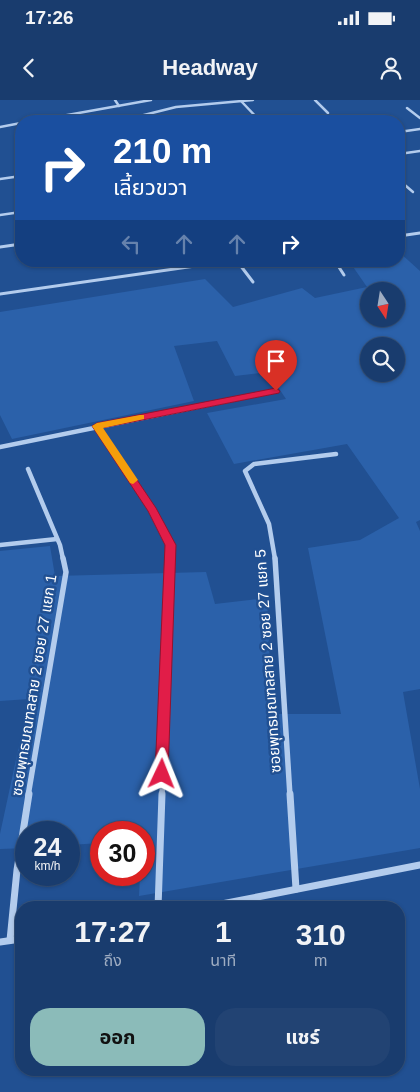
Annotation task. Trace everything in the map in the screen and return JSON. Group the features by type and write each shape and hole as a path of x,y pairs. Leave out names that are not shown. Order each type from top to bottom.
{"street":[{"path":"115,100 119,106"},
{"path":"68,115 151,100"},
{"path":"141,115 252,100"},
{"path":"315,100 328,113"},
{"path":"241,101 254,115"},
{"path":"407,108 420,118"},
{"path":"0,127 15,124"},
{"path":"405,131 420,129"},
{"path":"405,153 420,151"},
{"path":"0,179 15,177"},
{"path":"405,185 413,192"},
{"path":"0,215 15,213"},
{"path":"405,235 420,233"},
{"path":"0,247 15,245"},
{"path":"0,294 178,267"},
{"path":"242,267 253,282"},
{"path":"339,267 344,275"},
{"path":"0,447 276,391"},
{"path":"97,426 153,510 170,545 158,901"},
{"name":"ซอยพุทธมณฑลสาย 2 ซอย 27 แยก 5","path":"296,889 275,553 268,524 245,471 254,464 336,454"},
{"name":"ซอยพุทธมณฑลสาย 2 ซอย 27 แยก 1","path":"10,940 42,700 66,572 64,556 28,469"},
{"path":"0,545 57,539"},
{"path":"236,901 420,865"},
{"path":"0,942 15,940"}],"shaded area":[{"path":"405,257 420,271 420,520 416,522 420,531 420,689 403,692 420,789 420,848 139,896 139,886 155,886 155,821 90,821 90,844 80,844 80,821 15,821 15,848 0,849 0,834 29,699 0,701 0,551 50,546 55,576 206,572 215,604 267,598 272,714 341,714 308,548 360,540 399,518 347,444 234,464 207,413 286,399 268,372 235,376 217,341 174,346 194,401 12,439 0,415 0,312 205,279 233,307 302,288 315,298 360,288 360,328 405,328 405,282 364,282 353,267 405,267"}],"slow traffic":[{"path":"133,480 97,426 140,417"}],"route":[{"path":"162,774 170,545 153,510 97,426 276,391"}]}
